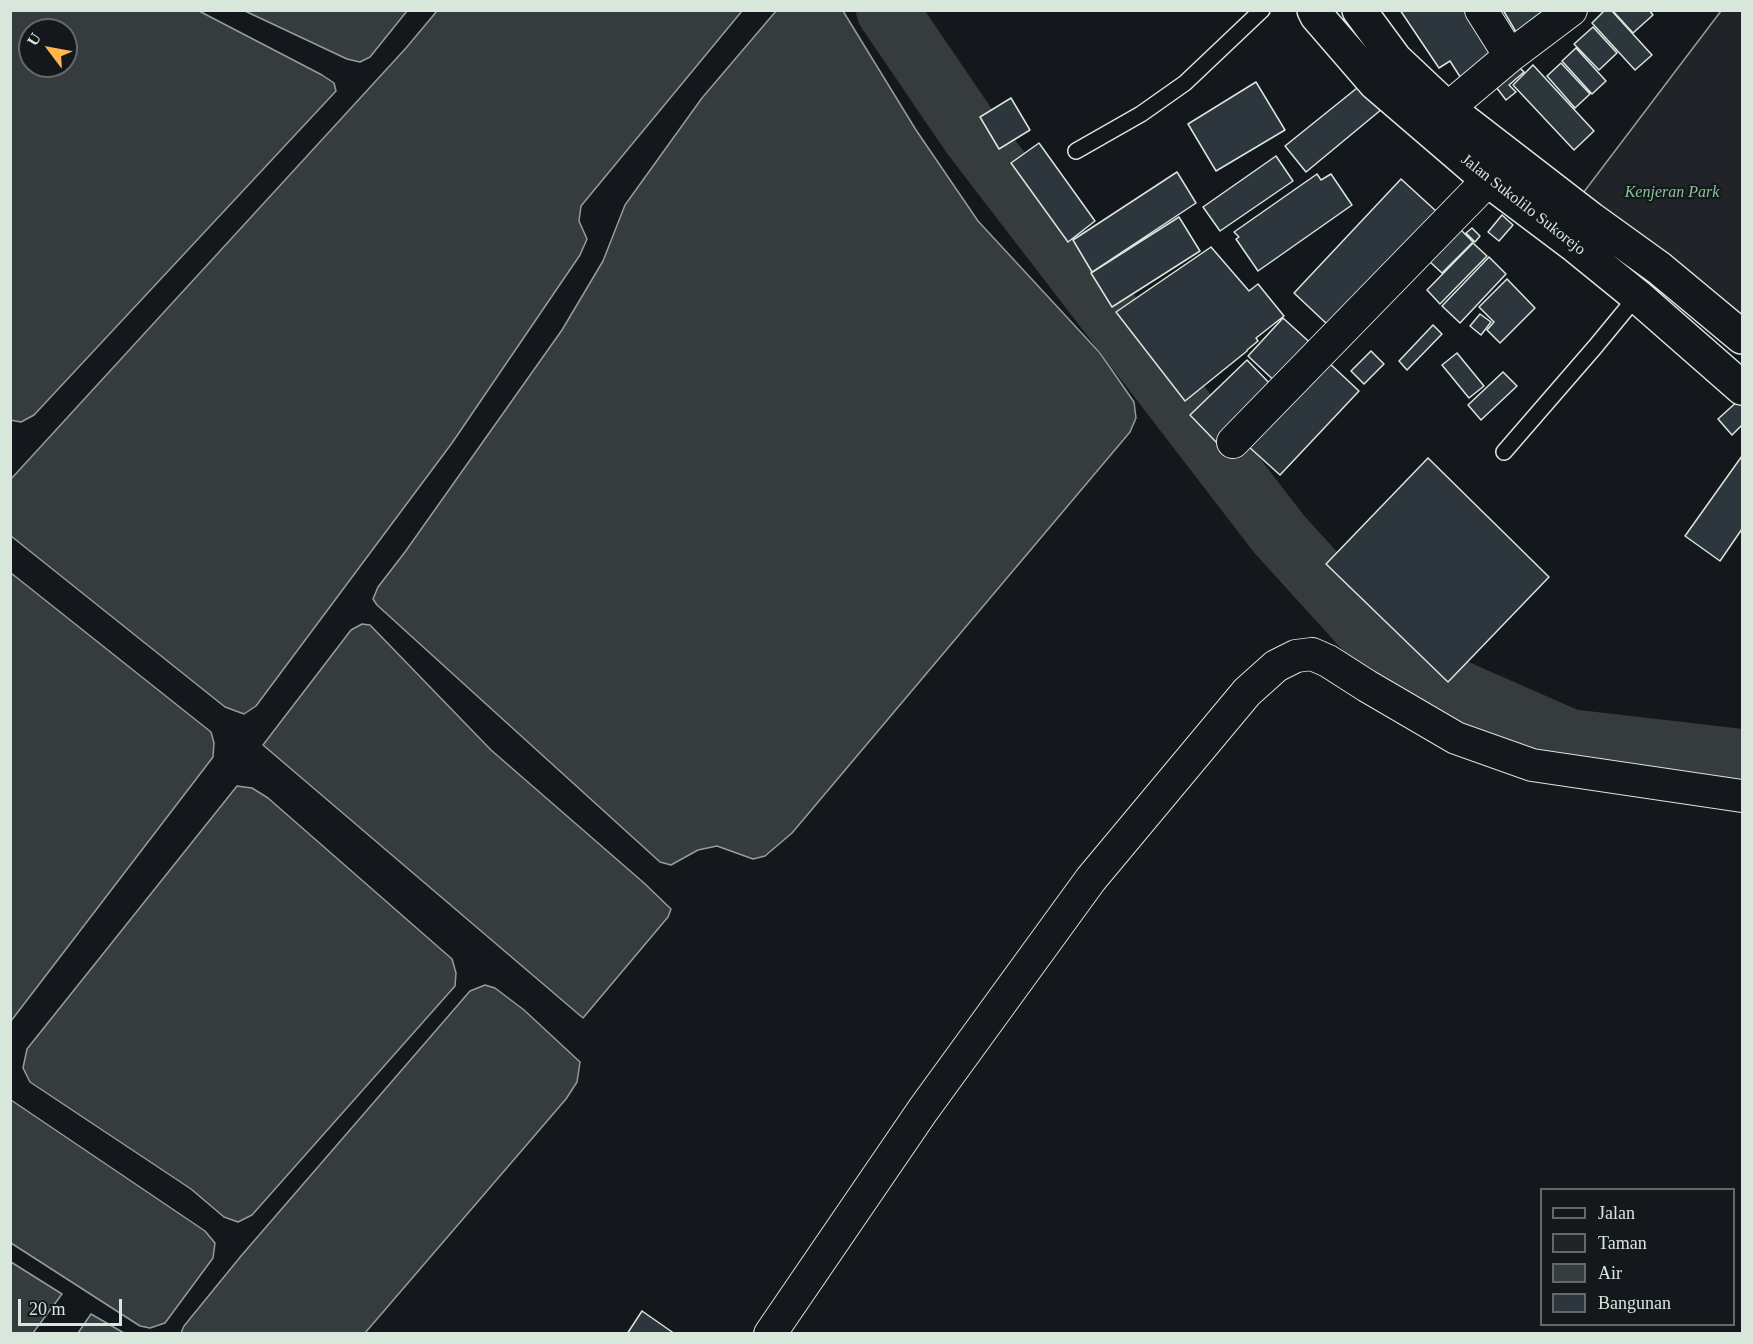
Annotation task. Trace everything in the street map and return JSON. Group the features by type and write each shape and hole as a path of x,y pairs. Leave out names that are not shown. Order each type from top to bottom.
{"main road":[{"name":"Jalan Sukolilo Sukorejo","path":"1314,10 1317,16 1385,71 1488,180 1637,296 1743,388"},
{"name":"Jalan Sukolilo Sukorejo","path":"1359,10 1385,71 1457,99 1591,219 1659,268 1743,337"}],"street":[{"path":"1481,10 1510,56"},
{"path":"1457,99 1571,10"},
{"path":"1233,442 1488,180"},
{"path":"770,1334 923,1110 1091,879 1247,692 1276,666 1296,656 1312,654 1328,661 1367,687 1456,738 1532,765 1743,796"}],"lane":[{"path":"1076,151 1141,114 1185,83 1262,10"},
{"path":"1504,452 1637,296"}],"green space":[{"name":"Kenjeran Park","path":"1721,11 1742,11 1742,340 1574,205"}],"water":[{"path":"10,11 199,11 334,83 336,91 34,415 21,422 10,420"},
{"path":"245,11 407,11 370,57 360,62 347,59"},
{"path":"437,11 742,11 581,206 579,221 587,239 580,255 452,443 256,706 244,714 225,707 11,536 11,479 406,48"},
{"path":"776,11 843,11 916,130 978,221 1100,353 1134,402 1136,418 1130,432 792,833 765,856 753,859 717,846 698,850 671,865 660,862 373,599 378,587 562,330 603,261 625,205 702,98"},
{"path":"11,573 211,732 214,743 213,757 11,1021"},
{"path":"362,624 370,625 491,750 671,909 668,917 583,1018 263,745 351,630"},
{"path":"237,786 252,788 268,798 452,959 456,973 455,986 252,1215 238,1222 224,1217 191,1189 30,1082 23,1068 27,1049"},
{"path":"485,985 495,988 524,1010 580,1062 577,1082 566,1099 365,1333 181,1333 184,1326 241,1256 470,991"},
{"path":"11,1100 205,1231 215,1243 213,1258 165,1323 150,1328 140,1326 11,1243"},
{"path":"11,1262 62,1294 33,1333 11,1333"},
{"path":"91,1314 124,1333 78,1333"}],"building":[{"path":"1400,10 1470,10 1502,57 1464,83 1450,61 1439,68"},
{"path":"1503,10 1552,10 1516,32"},
{"path":"1605,10 1611,10 1652,55 1635,70 1592,23"},
{"path":"1612,10 1649,10 1653,15 1633,33"},
{"path":"1593,27 1617,53 1599,70 1574,44"},
{"path":"1576,48 1606,81 1592,94 1562,61"},
{"path":"1561,63 1590,94 1575,108 1547,76"},
{"path":"1533,65 1594,131 1574,150 1513,85"},
{"path":"1519,67 1524,72 1509,85 1516,92 1506,100 1496,87"},
{"path":"1256,82 1285,130 1216,171 1188,124"},
{"path":"1362,84 1382,109 1306,172 1285,146"},
{"path":"1011,98 1030,130 999,149 980,117"},
{"path":"1039,143 1095,221 1068,242 1011,163"},
{"path":"1276,156 1293,181 1220,231 1203,207"},
{"path":"1177,172 1196,203 1092,272 1073,240"},
{"path":"1317,174 1321,180 1331,174 1352,205 1258,271 1236,239 1239,237 1234,232"},
{"path":"1401,179 1436,211 1328,325 1294,293"},
{"path":"1502,215 1513,225 1499,241 1488,232"},
{"path":"1179,217 1200,251 1112,307 1091,273"},
{"path":"1472,228 1480,236 1475,242 1466,233"},
{"path":"1461,230 1473,242 1442,273 1430,262"},
{"path":"1473,243 1487,256 1440,304 1427,290"},
{"path":"1211,247 1249,291 1258,284 1284,316 1256,338 1258,341 1247,351 1185,401 1116,312"},
{"path":"1489,257 1506,274 1460,323 1442,306"},
{"path":"1507,279 1535,308 1500,343 1487,330 1494,322 1479,307"},
{"path":"1480,314 1491,322 1481,335 1470,326"},
{"path":"1283,318 1316,348 1281,387 1248,356"},
{"path":"1433,325 1442,334 1407,370 1399,361"},
{"path":"1371,351 1384,364 1364,384 1351,371"},
{"path":"1457,353 1484,386 1469,398 1442,365"},
{"path":"1247,360 1274,388 1217,443 1190,415"},
{"path":"1328,362 1359,391 1280,475 1248,446"},
{"path":"1503,372 1517,386 1481,420 1468,405"},
{"path":"1740,399 1742,401 1742,425 1732,435 1718,419"},
{"path":"1742,456 1742,529 1720,561 1685,536"},
{"path":"1428,458 1549,577 1448,682 1326,564"},
{"path":"642,1311 675,1334 627,1334"}],"waterway":[{"path":"887,10 972,135 1279,534 1398,665 1569,740 1742,760"}]}
